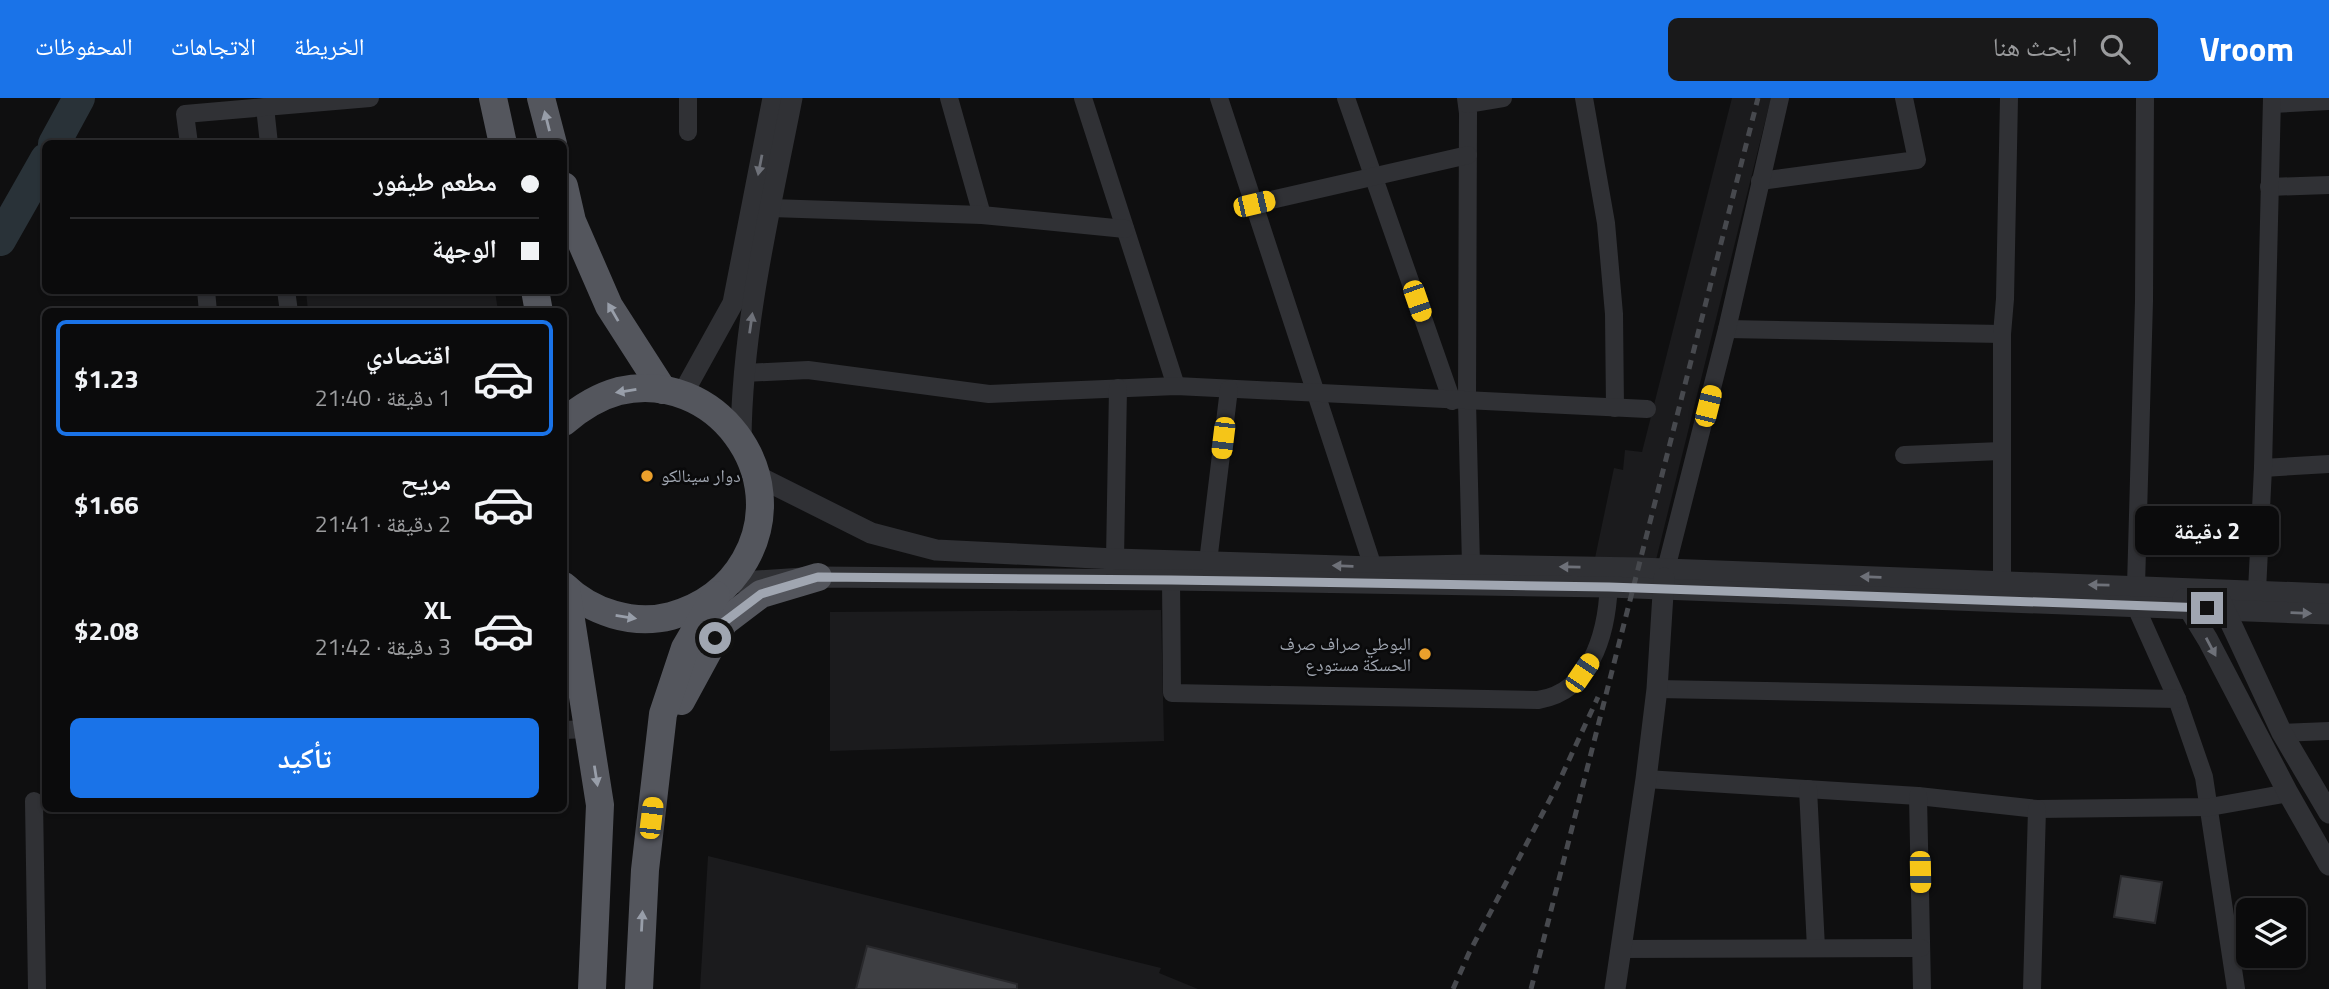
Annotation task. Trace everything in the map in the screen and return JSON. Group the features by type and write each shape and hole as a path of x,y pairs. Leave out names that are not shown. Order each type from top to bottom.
{"highway":[{"path":"493,98 502,140"},
{"path":"541,98 552,140"},
{"path":"567,199 572,221 609,306 672,392"},
{"path":"567,419 579,408 619,391 641,389 672,392 715,412 741,440 757,476 760,505 756,533 745,560 723,588 685,648 663,714 645,870 639,989"},
{"path":"645,870 677,708 724,622 761,594 818,577"},
{"path":"567,589 580,599 604,611 631,618 649,619 685,612 723,588"},
{"path":"567,613 576,729 600,805 592,989"}],"street":[{"path":"189,140 186,114 370,98"},
{"path":"688,98 688,132"},
{"path":"672,392 733,303 773,98"},
{"path":"741,440 744,373 760,262 792,98"},
{"path":"949,98 982,215"},
{"path":"1083,98 1176,386"},
{"path":"1219,98 1373,567"},
{"path":"1346,98 1460,401"},
{"path":"1471,565 1460,401 1468,155 1467,101 1503,98"},
{"path":"1584,98 1606,223 1614,314 1615,408"},
{"path":"1615,989 1657,689 1664,579 1727,329 1780,98"},
{"path":"1760,181 1917,160 1904,98"},
{"path":"2002,582 2002,334 2009,98"},
{"path":"2145,98 2144,301 2135,596 2177,699 2204,776 2236,989"},
{"path":"2257,591 2263,468 2272,101 2329,101"},
{"path":"265,107 269,140"},
{"path":"1254,204 1468,155"},
{"path":"2269,187 2329,185"},
{"path":"771,208 982,215 1125,229"},
{"path":"1727,329 2002,334"},
{"path":"744,373 808,370 989,394 1176,386 1647,409"},
{"path":"1115,559 1118,388"},
{"path":"1208,562 1229,389"},
{"path":"1904,455 2001,452"},
{"path":"2263,468 2329,464"},
{"path":"757,476 871,533 936,550 1373,567 1471,565 1609,578"},
{"path":"723,588 818,577 1171,580 1609,578 2002,582 2135,596 2189,608 2329,614"},
{"path":"1171,580 1172,693 1524,699 1558,695 1575,682 1592,658 1606,625 1609,578"},
{"path":"1664,579 2135,596 2176,588 2329,594"},
{"path":"2176,588 2329,865"},
{"path":"2216,590 2282,733 2329,813"},
{"path":"1657,689 2177,699"},
{"path":"2282,733 2329,731"},
{"path":"1646,779 1918,796 2037,809 2210,807 2288,793"},
{"path":"1808,789 1816,948"},
{"path":"1918,796 1922,989"},
{"path":"34,801 37,989"},
{"path":"2032,989 2037,809"},
{"path":"1620,949 1922,948"}],"shaded area":[{"path":"1732,98 1771,98 1656,560 1595,558 1614,468 1623,470 1625,450 1642,452"},
{"path":"306,294 495,294 498,308 308,308"},
{"path":"1161,610 1164,741 830,751 830,612"},
{"path":"708,856 1161,968 1159,973 1198,989 700,989"}],"building":[{"path":"2121,876 2162,882 2155,923 2114,917"},
{"path":"867,946 1017,984 1017,989 856,989"}],"waterway":[{"path":"56,140 79,98"},
{"path":"0,240 42,166"}],"railway":[{"path":"1531,989 1758,98"},
{"path":"1453,989 1469,953 1557,786 1598,697"}],"place":[{"name":"دوار سينالكو","path":"647,476"},
{"name":"البوطي صراف صرف الحسكة مستودع","path":"1425,654"}],"route":[{"path":"715,638 724,622 761,594 818,577 1609,587 2207,608"}]}
